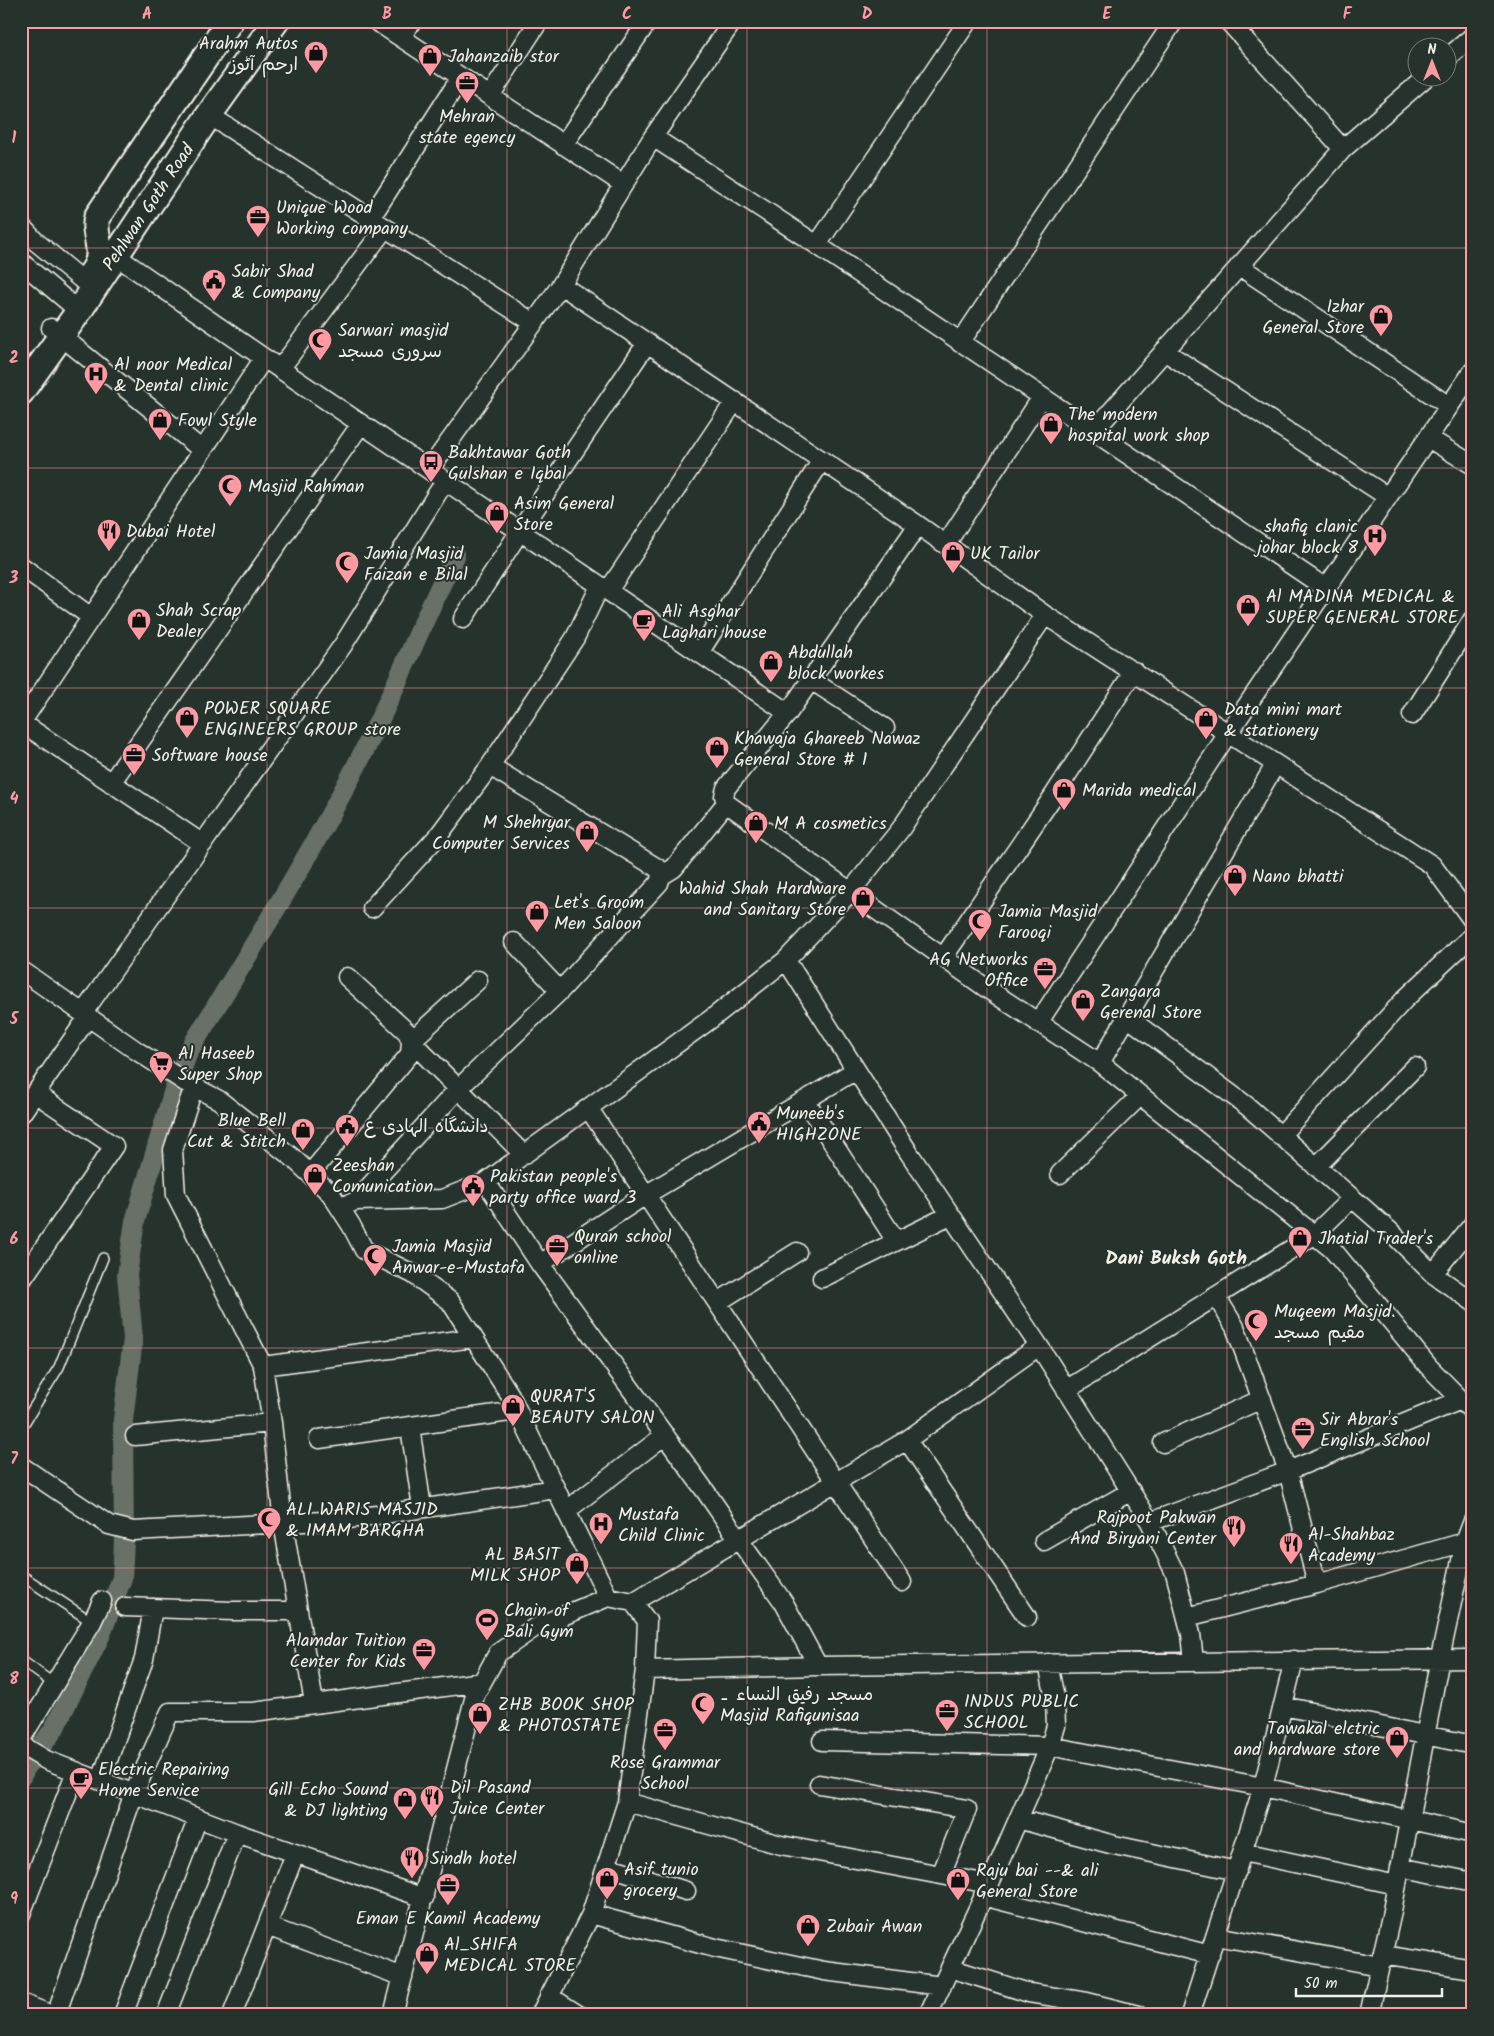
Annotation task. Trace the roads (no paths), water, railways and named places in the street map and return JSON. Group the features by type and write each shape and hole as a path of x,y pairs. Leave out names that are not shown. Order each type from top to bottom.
{"main road":[{"name":"Pehlwan Goth Road","path":"89,286 100,257 95,229 97,217 230,21"},
{"name":"Pehlwan Goth Road","path":"21,392 56,333 89,286 116,256 209,115 276,21"},
{"name":"Pehlwan Goth Road","path":"21,368 56,333"}],"street":[{"path":"376,21 624,184"},
{"path":"401,37 412,21"},
{"path":"490,96 539,21"},
{"path":"563,144 648,21"},
{"path":"429,470 561,285 653,137 733,21"},
{"path":"817,245 968,21"},
{"path":"960,343 1174,21"},
{"path":"1228,21 1343,149"},
{"path":"1456,50 1473,36"},
{"path":"370,219 461,77"},
{"path":"1093,432 1343,149 1413,88"},
{"path":"209,115 534,323"},
{"path":"653,137 817,245 1327,589"},
{"path":"21,226 89,286"},
{"path":"280,369 385,228"},
{"path":"116,256 788,713"},
{"path":"21,262 74,307"},
{"path":"1239,266 1449,406"},
{"path":"561,285 946,544 1045,614 1229,732 1275,765 1432,865 1473,921"},
{"path":"56,333 202,450"},
{"path":"463,619 520,531 648,343"},
{"path":"1164,352 1388,497"},
{"path":"202,844 111,783 23,718 264,358"},
{"path":"1038,1022 1229,732 1473,371"},
{"path":"946,544 1042,397"},
{"path":"372,908 438,836 490,766 576,638 604,588 735,402"},
{"path":"111,783 361,424"},
{"path":"1428,438 1473,465"},
{"path":"699,653 822,460"},
{"path":"21,1114 85,1015 202,844 343,645 445,481"},
{"path":"918,525 788,713 726,788 724,796 726,803 943,958 1100,1064 1332,1249 1428,1366 1467,1406 1150,1522"},
{"path":"21,566 91,616"},
{"path":"21,970 183,1080 218,1100 294,1158 331,1194 348,1204 442,1199 486,1182 589,1109 786,960 851,891 900,830 1045,614"},
{"path":"1412,715 1473,619"},
{"path":"943,958 1054,796 1134,671"},
{"path":"811,680 885,728"},
{"path":"1100,1064 1275,765"},
{"path":"348,1204 459,1088 560,991 659,882 661,876 659,869 490,766"},
{"path":"661,876 674,868 726,803"},
{"path":"1280,1136 1406,999 1473,935"},
{"path":"514,942 560,991"},
{"path":"786,960 950,1214 1039,1346 1150,1522 1175,1573 1187,1617 1194,1661"},
{"path":"347,977 407,1032 411,1041 524,1155"},
{"path":"310,1174 410,1054 411,1041 478,980"},
{"path":"1127,1017 1247,1106 1391,1232 1433,1274 1473,1302"},
{"path":"1316,1167 1415,1067"},
{"path":"540,1264 647,1194 856,1070"},
{"path":"183,1080 173,1150 176,1195 263,1366 272,1423 283,1523 314,1703"},
{"path":"21,1281 114,1146 36,1093"},
{"path":"1060,1174 1140,1096"},
{"path":"805,1100 896,1241"},
{"path":"589,1109 902,1582"},
{"path":"486,1182 540,1264 665,1435 784,1603 818,1666"},
{"path":"1066,1390 1314,1235 1352,1198"},
{"path":"348,1204 364,1250 412,1274 450,1301 510,1394 608,1597"},
{"path":"822,1278 950,1214"},
{"path":"1433,1274 1473,1224"},
{"path":"718,1302 797,1252"},
{"path":"1216,1296 1235,1327 1288,1471 1318,1584"},
{"path":"263,1366 473,1338"},
{"path":"393,2015 475,1695 498,1653 534,1628 608,1597 633,1602 907,1440 1039,1346"},
{"path":"1163,1443 1262,1399"},
{"path":"319,1439 517,1411"},
{"path":"135,1436 272,1423"},
{"path":"410,1427 422,1508"},
{"path":"566,1512 665,1435"},
{"path":"907,1440 1028,1617"},
{"path":"21,1466 109,1525 133,1531 342,1520 556,1489"},
{"path":"1044,1541 1131,1491"},
{"path":"1369,2015 1397,1885 1440,1658 1465,1542 1473,1521"},
{"path":"1187,1617 1318,1584 1465,1542"},
{"path":"102,1601 92,1622 54,1684 22,1743 46,1760 237,1833 424,1898"},
{"path":"540,2015 591,1914 627,1802 645,1670 647,1621 633,1602"},
{"path":"125,1607 298,1611"},
{"path":"101,1780 144,1659 153,1608"},
{"path":"645,1670 1194,1661 1473,1659"},
{"path":"1190,2015 1263,1787 1294,1660"},
{"path":"928,2015 1050,1746 1056,1726 1055,1699 1048,1663"},
{"path":"21,2003 54,2015 134,1793 170,1712 254,1712 482,1682"},
{"path":"1282,1706 1473,1745"},
{"path":"822,1741 1050,1746 1263,1787 1473,1834"},
{"path":"21,1914 76,1771"},
{"path":"819,1784 967,1809 941,1875"},
{"path":"627,1802 781,1845 941,1875 986,1890 1210,1955"},
{"path":"123,2015 198,1818"},
{"path":"1018,1819 1114,1845 1237,1871"},
{"path":"166,2015 237,1833"},
{"path":"1242,1852 1397,1885"},
{"path":"232,2015 295,1854"},
{"path":"607,1866 686,1891"},
{"path":"1400,1867 1473,1882"},
{"path":"591,1914 715,1948 770,1960 824,1971 942,1986"},
{"path":"267,1926 403,1977"},
{"path":"1216,1936 1381,1960 1473,1969"},
{"path":"950,1968 1029,1993 1087,2002 1138,2015"},
{"path":"548,1996 579,2015"}],"lane":[{"path":"21,1428 60,1367 103,1258"},
{"path":"21,1576 92,1622"},
{"path":"21,1660 54,1684"}],"waterway":[{"path":"21,1777 26,1767 54,1729 101,1634 122,1578 124,1541 123,1420 133,1339 127,1275 135,1221 173,1093 188,1052 287,891 334,809 377,725 455,556"}],"place":[{"name":"Arahm Autos ارحم آٹوز","path":"316,74"},
{"name":"Jahanzaib stor","path":"430,77"},
{"name":"Mehran state egency","path":"467,104"},
{"name":"Unique Wood Working company","path":"258,238"},
{"name":"Sabir Shad & Company","path":"214,302"},
{"name":"Izhar General Store","path":"1381,337"},
{"name":"Sarwari masjid سروری مسجد","path":"320,361"},
{"name":"Al noor Medical & Dental clinic","path":"96,395"},
{"name":"Fowl Style","path":"160,441"},
{"name":"The modern hospital work shop","path":"1051,445"},
{"name":"Bakhtawar Goth Gulshan e Iqbal","path":"431,483"},
{"name":"Masjid Rahman","path":"230,507"},
{"name":"Asim General Store","path":"497,534"},
{"name":"Dubai Hotel","path":"109,552"},
{"name":"shafiq clanic johar block 8","path":"1375,557"},
{"name":"UK Tailor","path":"953,574"},
{"name":"Jamia Masjid Faizan e Bilal","path":"347,584"},
{"name":"Al MADINA MEDICAL & SUPER GENERAL STORE","path":"1248,627"},
{"name":"Shah Scrap Dealer","path":"139,641"},
{"name":"Ali Asghar Laghari house","path":"644,642"},
{"name":"Abdullah block workes","path":"771,683"},
{"name":"POWER SQUARE ENGINEERS GROUP store","path":"187,739"},
{"name":"Data mini mart & stationery","path":"1206,740"},
{"name":"Khawaja Ghareeb Nawaz General Store # 1","path":"717,769"},
{"name":"Software house","path":"134,776"},
{"name":"Marida medical","path":"1064,811"},
{"name":"M A cosmetics","path":"756,844"},
{"name":"M Shehryar Computer Services","path":"587,853"},
{"name":"Nano bhatti","path":"1235,897"},
{"name":"Wahid Shah Hardware and Sanitary Store","path":"863,919"},
{"name":"Let's Groom Men Saloon","path":"537,933"},
{"name":"Jamia Masjid Farooqi","path":"980,942"},
{"name":"AG Networks Office","path":"1045,990"},
{"name":"Zangara Gerenal Store","path":"1083,1022"},
{"name":"Al Haseeb Super Shop","path":"161,1084"},
{"name":"Muneeb's HIGHZONE","path":"759,1144"},
{"name":"دانشگاہ الہادی ع","path":"347,1147"},
{"name":"Blue Bell Cut & Stitch","path":"303,1151"},
{"name":"Zeeshan Comunication","path":"315,1196"},
{"name":"Pakistan people's party office ward 3","path":"473,1207"},
{"name":"Jhatial Trader's","path":"1300,1259"},
{"name":"Quran school online","path":"557,1267"},
{"name":"Jamia Masjid Anwar-e-Mustafa","path":"375,1277"},
{"name":"Muqeem Masjid. مقیم مسجد","path":"1256,1342"},
{"name":"QURAT'S BEAUTY SALON","path":"513,1427"},
{"name":"Sir Abrar's English School","path":"1303,1450"},
{"name":"ALI WARIS MASJID & IMAM BARGHA","path":"269,1540"},
{"name":"Mustafa Child Clinic","path":"601,1545"},
{"name":"Rajpoot Pakwan And Biryani Center","path":"1234,1548"},
{"name":"Al-Shahbaz Academy","path":"1291,1565"},
{"name":"AL BASIT MILK SHOP","path":"577,1585"},
{"name":"Chain of Bali Gym","path":"487,1641"},
{"name":"Alamdar Tuition Center for Kids","path":"424,1671"},
{"name":"مسجد رفیق النساء ۔ Masjid Rafiqunisaa","path":"703,1725"},
{"name":"INDUS PUBLIC SCHOOL","path":"947,1732"},
{"name":"ZHB BOOK SHOP & PHOTOSTATE","path":"480,1735"},
{"name":"Rose Grammar School","path":"665,1751"},
{"name":"Tawakal elctric and hardware store","path":"1397,1759"},
{"name":"Electric Repairing Home Service","path":"81,1800"},
{"name":"Dil Pasand Juice Center","path":"432,1818"},
{"name":"Gill Echo Sound & DJ lighting","path":"405,1820"},
{"name":"Sindh hotel","path":"412,1879"},
{"name":"Asif tunio grocery","path":"607,1900"},
{"name":"Raju bai --& ali General Store","path":"958,1901"},
{"name":"Eman E Kamil Academy","path":"448,1906"},
{"name":"Zubair Awan","path":"808,1947"},
{"name":"Al_SHIFA MEDICAL STORE","path":"427,1975"}],"district":[{"name":"Dani Buksh Goth","path":"1176,1257"}]}
